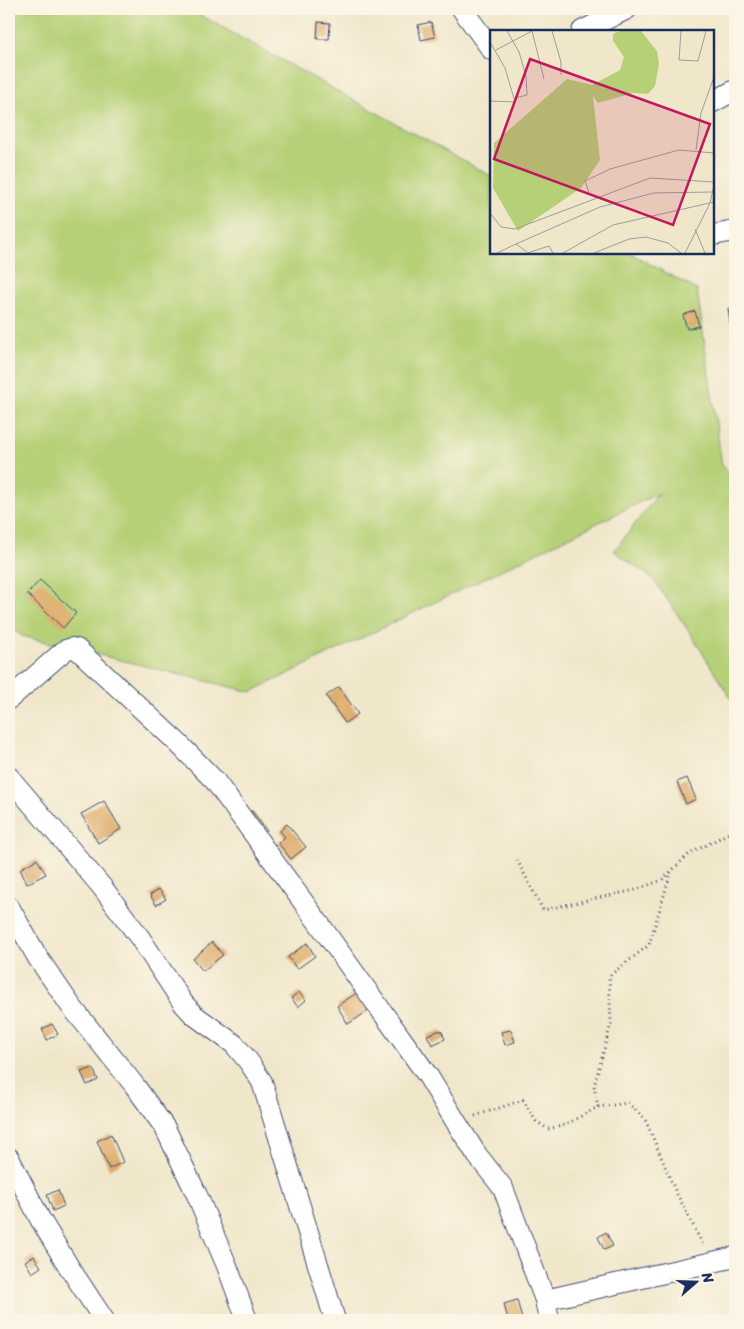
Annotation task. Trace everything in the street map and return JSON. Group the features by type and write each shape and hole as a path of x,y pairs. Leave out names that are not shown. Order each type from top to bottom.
{"street":[{"path":"462,9 490,47"},
{"path":"584,30 627,9"},
{"path":"714,101 735,90"},
{"path":"714,235 735,231"},
{"path":"9,699 64,650 77,648 178,743 215,781 428,1076 477,1155 503,1188 544,1300 548,1320"},
{"path":"9,777 102,887 140,938 183,1003 194,1015 234,1044 262,1082 335,1320"},
{"path":"9,907 38,958 71,1006 165,1128 201,1204 247,1320"},
{"path":"9,1158 40,1219 104,1320"},
{"path":"544,1300 735,1257"}],"path":[{"path":"517,860 543,910 636,890 662,880 689,854 735,830"},
{"path":"598,1107 594,1086 611,1024 609,976 649,945 671,872"},
{"path":"456,1122 523,1100 536,1121 548,1129 565,1125 598,1107 628,1103 645,1119 675,1190 701,1240 708,1264"}],"green space":[{"path":"9,9 189,9 490,175 490,254 632,254 697,290 722,465 735,477 735,705 690,633 653,579 614,551 659,493 251,692 22,636 9,626"}],"building":[{"path":"318,22 330,23 329,39 317,39"},
{"path":"431,22 435,37 421,40 418,25"},
{"path":"735,307 735,322 730,323 728,308"},
{"path":"695,311 699,326 687,329 683,315"},
{"path":"40,580 76,613 63,628 27,594"},
{"path":"339,687 358,714 345,723 326,696"},
{"path":"687,778 696,799 686,804 677,782"},
{"path":"104,801 121,829 98,843 81,814"},
{"path":"252,811 267,831 260,837 244,816"},
{"path":"287,824 306,847 291,859 278,843 285,837 280,831"},
{"path":"37,859 46,874 27,884 20,869"},
{"path":"159,889 166,899 156,905 150,895"},
{"path":"212,942 223,955 203,971 193,959"},
{"path":"307,943 315,956 297,969 288,957"},
{"path":"299,992 306,1000 298,1007 291,998"},
{"path":"358,992 370,1010 348,1024 337,1006"},
{"path":"52,1024 58,1034 47,1040 42,1029"},
{"path":"441,1030 445,1039 432,1045 427,1035"},
{"path":"511,1030 515,1042 505,1045 501,1032"},
{"path":"93,1068 98,1080 87,1085 81,1072"},
{"path":"111,1134 123,1162 109,1169 97,1141"},
{"path":"58,1190 64,1206 53,1211 47,1195"},
{"path":"606,1232 613,1246 604,1250 598,1237"},
{"path":"34,1256 41,1267 32,1273 25,1261"},
{"path":"517,1300 522,1319 508,1320 504,1304"}]}
